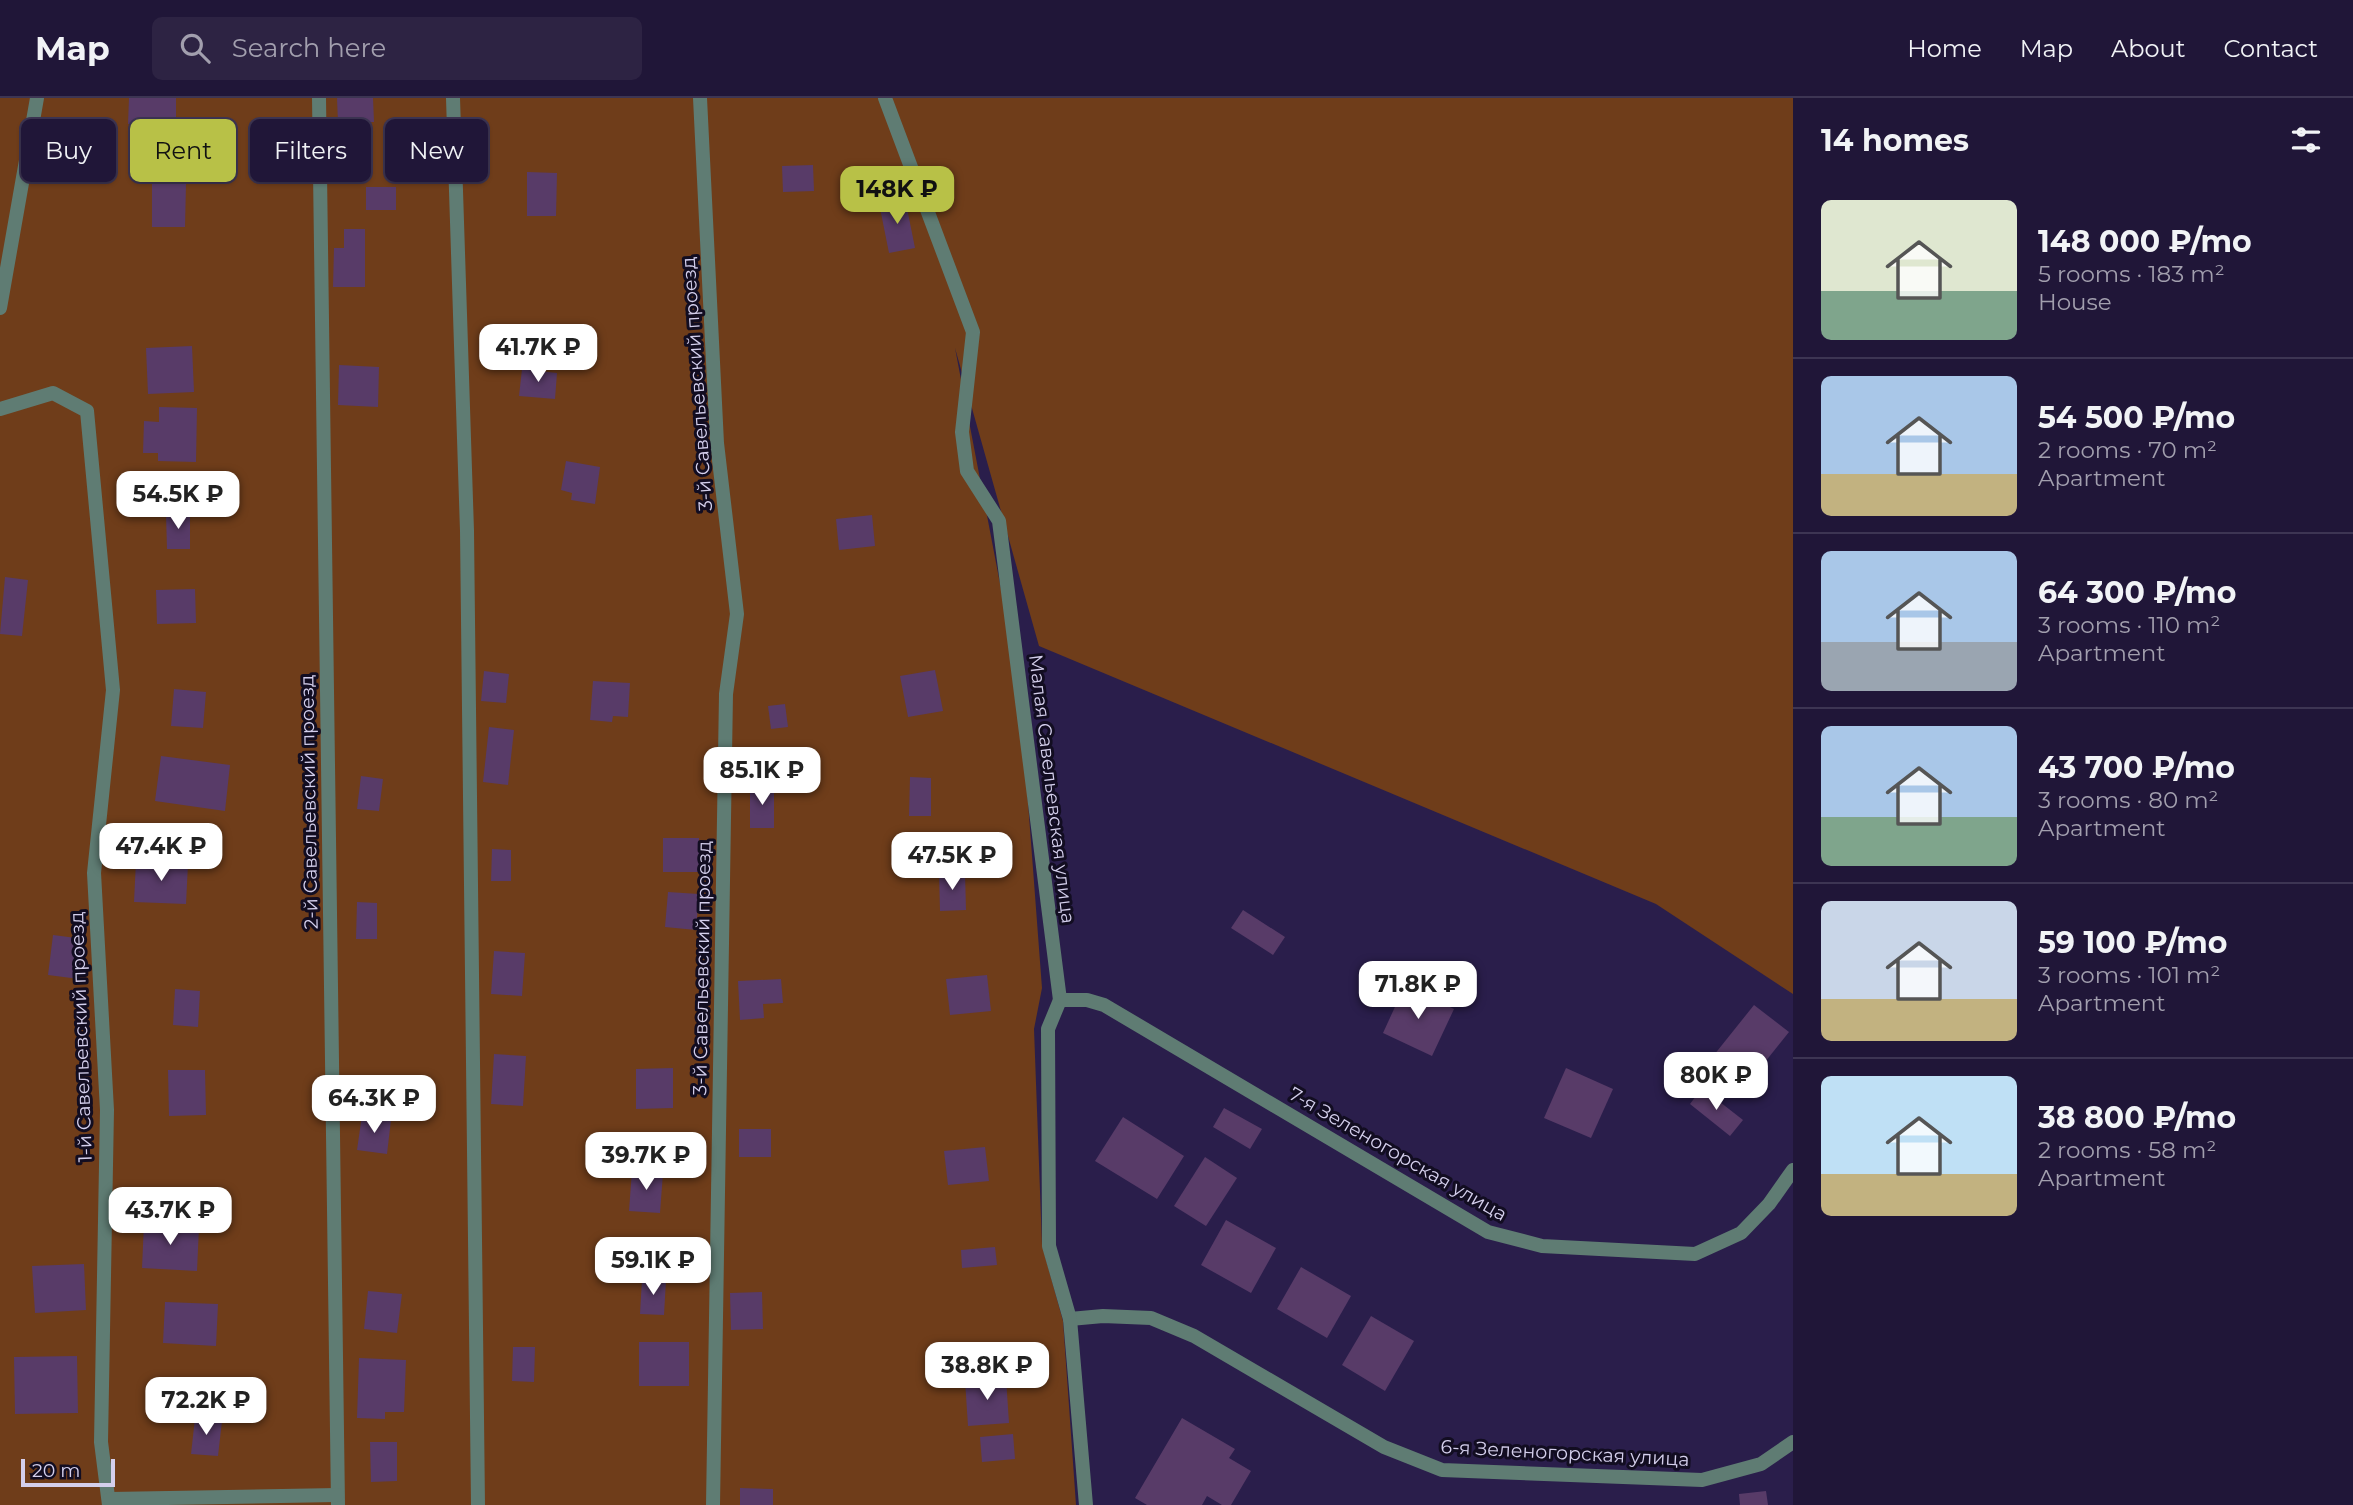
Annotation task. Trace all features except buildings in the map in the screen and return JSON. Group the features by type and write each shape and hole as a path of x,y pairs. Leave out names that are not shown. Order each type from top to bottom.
{"street":[{"path":"0,308 37,98"},
{"name":"2-й Савельевский проезд","path":"318,98 338,1500"},
{"path":"453,98 467,531 478,1505"},
{"name":"3-й Савельевский проезд","path":"700,98 716,443 737,614 726,694 713,1505"},
{"name":"Малая Савельевская улица","path":"885,98 973,332 962,432 967,471 999,521 1060,1000 1048,1029 1049,1246 1070,1319 1086,1505"},
{"name":"1-й Савельевский проезд","path":"0,409 53,393 86,411 88,424 113,690 94,873 107,1110 102,1442 109,1502"},
{"name":"7-я Зеленогорская улица","path":"1060,1000 1087,1000 1104,1005 1488,1232 1542,1247 1695,1254 1741,1233 1769,1204 1793,1170"},
{"name":"6-я Зеленогорская улица","path":"1070,1319 1103,1316 1151,1318 1194,1336 1384,1447 1442,1470 1702,1480 1760,1464 1793,1441"},
{"path":"109,1502 338,1500"}],"shaded area":[{"path":"0,98 1793,98 1793,994 1656,904 1039,646 955,348 1019,683 1042,988 1034,1029 1042,1245 1063,1321 1076,1505 0,1505"}]}
